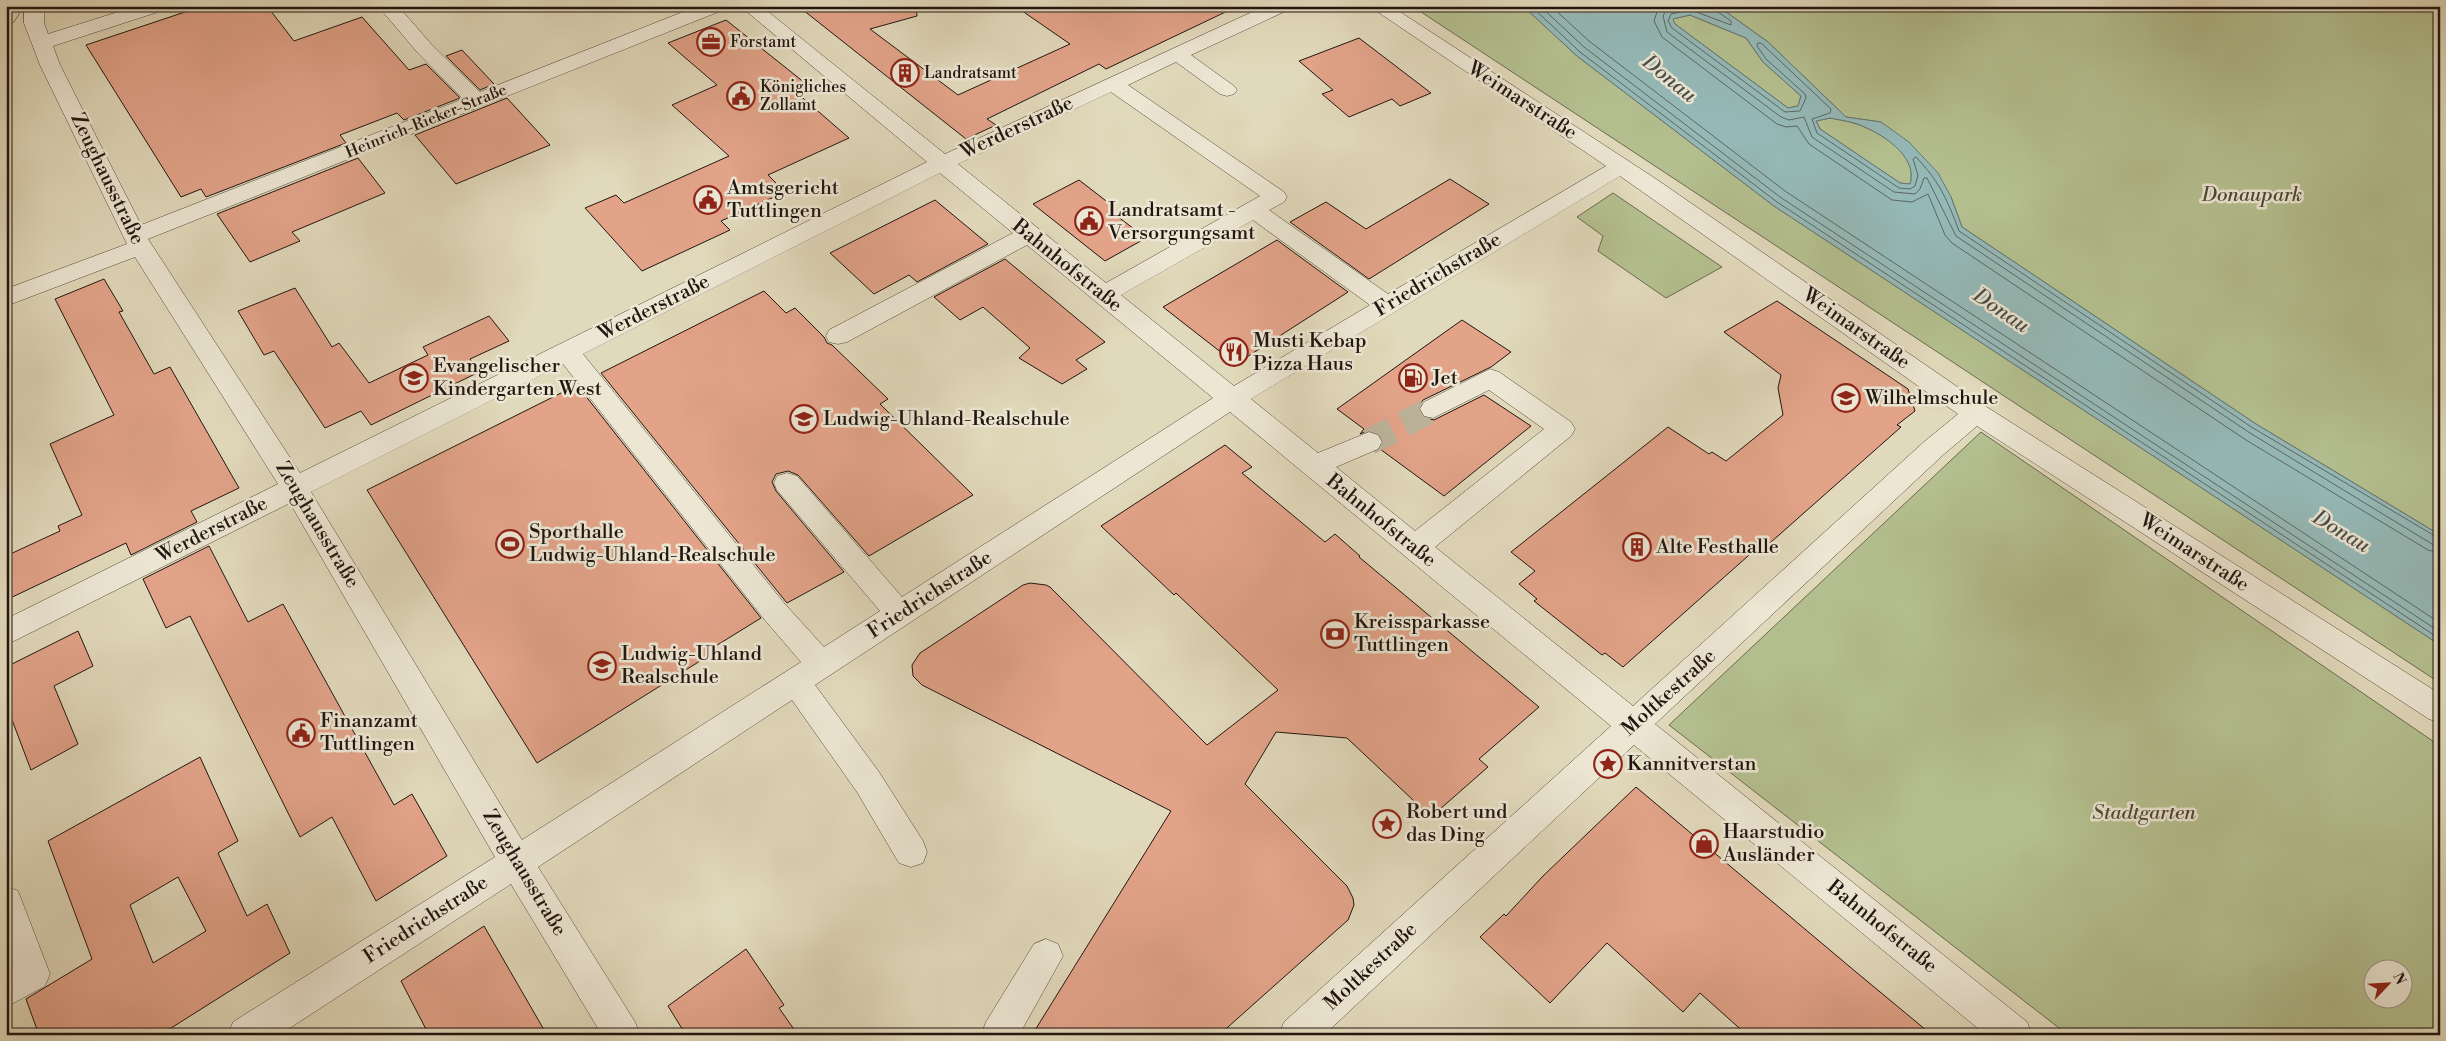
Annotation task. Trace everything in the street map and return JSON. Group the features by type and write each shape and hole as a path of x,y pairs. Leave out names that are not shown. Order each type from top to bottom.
{"main road":[{"path":"6,19 15,6"}],"street":[{"name":"Zeughausstraße","path":"34,6 34,23 41,43 137,241 295,488 517,863 622,1035"},
{"path":"41,43 156,6"},
{"path":"387,6 424,48 477,101"},
{"name":"Heinrich-Rieker-Straße","path":"6,298 137,241 477,101 716,6"},
{"name":"Bahnhofstraße","path":"749,6 940,164 1634,724 2014,1035"},
{"name":"Werderstraße","path":"6,633 940,164 1280,6"},
{"name":"Weimarstraße","path":"1378,6 1621,166 1976,413 2440,710"},
{"path":"1177,54 1227,90"},
{"path":"1103,295 1276,197 1113,84"},
{"name":"Friedrichstraße","path":"246,1035 517,863 1231,400 1621,166"},
{"path":"1254,210 1388,306"},
{"path":"838,336 1028,235"},
{"path":"567,351 774,610 822,665"},
{"path":"1414,548 1562,428 1490,378 1433,409"},
{"name":"Moltkestraße","path":"1297,1035 1934,448 1976,413"},
{"path":"1313,466 1369,442"},
{"path":"786,483 900,615"},
{"path":"796,682 868,782 911,852"},
{"path":"6,902 33,974 6,990"},
{"path":"999,1035 1046,956"}],"green space":[{"path":"1412,6 1523,6 1577,56 1774,206 2440,645 2440,683"},
{"name":"Donaupark","path":"1715,6 2440,6 2440,535 2256,424 1962,227 1951,197 1881,122 1846,117 1768,42"},
{"path":"1690,15 1746,38 1763,62 1801,96 1798,106 1788,108 1675,24 1672,19"},
{"path":"1830,118 1851,122 1866,128 1896,146 1909,164 1911,173 1910,184 1900,183 1820,129 1816,121"},
{"path":"1613,193 1722,267 1666,298 1598,251 1603,236 1577,217"},
{"name":"Stadtgarten","path":"1981,432 2440,746 2440,1035 2068,1035 1669,725"}],"water":[{"name":"Donau","path":"1523,6 1715,6 1722,9 1768,42 1846,117 1881,122 1909,142 1938,173 1951,197 1962,227 2256,424 2440,535 2440,645 1774,206 1577,56","holes":["1690,15 1746,38 1763,62 1801,96 1798,106 1788,108 1675,24 1673,19","1830,118 1851,122 1866,128 1896,146 1909,164 1910,184 1900,183 1820,129 1816,121"]}],"building":[{"path":"203,6 267,6 294,41 362,17 409,70 426,64 460,98 404,120 397,113 340,135 346,143 206,197 201,189 181,197 86,45"},
{"path":"798,6 916,6 917,16 870,29 958,95 1070,44 1015,6 1238,6 1106,69 1099,64 987,119 996,125 966,139"},
{"path":"726,20 810,87 797,93 849,138 768,175 785,192 721,221 730,230 642,271 585,208 616,195 624,203 729,156 672,105 717,85 668,43"},
{"path":"1359,38 1431,93 1400,106 1392,99 1349,117 1322,94 1333,90 1299,61"},
{"path":"462,50 494,84 480,90 446,56"},
{"path":"507,98 550,145 456,184 415,135"},
{"path":"358,158 385,193 292,232 300,241 250,262 217,214"},
{"path":"1450,179 1489,204 1369,279 1290,222 1326,202 1366,229"},
{"name":"Landratsamt - Versorgungsamt","path":"1079,180 1114,207 1109,210 1146,238 1105,261 1033,204"},
{"path":"935,200 988,244 917,282 909,275 874,294 830,253"},
{"path":"1277,240 1348,292 1236,364 1163,307"},
{"path":"1005,259 1105,342 1076,360 1087,369 1062,384 1019,358 1030,348 983,307 960,320 934,297"},
{"path":"104,279 123,311 119,312 154,374 170,367 239,488 191,511 197,522 131,555 126,543 6,600 6,556 60,531 58,526 82,515 50,444 114,415 55,299"},
{"name":"Evangelischer Kindergarten West","path":"295,288 332,347 339,343 369,383 428,355 423,347 489,316 509,341 470,359 479,372 371,425 361,411 325,428 274,351 264,355 238,311"},
{"name":"Ludwig-Uhland-Realschule","path":"764,291 786,313 795,308 824,337 827,343 832,345 888,399 880,404 973,495 869,556 798,475 788,471 776,474 772,482 776,491 844,572 787,603 601,373"},
{"name":"Alte Festhalle","path":"1777,301 1908,389 1915,411 1897,425 1901,427 1770,543 1766,540 1623,667 1605,653 1602,655 1534,601 1537,599 1519,584 1535,571 1511,552 1668,427 1709,454 1712,452 1726,461 1783,415 1778,388 1781,375 1724,332"},
{"path":"1462,320 1511,352 1491,367 1423,400 1418,408 1422,417 1434,420 1484,395 1531,426 1444,496 1380,449 1384,441 1379,433 1370,430 1360,434 1364,429 1337,409"},
{"name":"Sporthalle Ludwig-Uhland-Realschule","path":"577,385 761,618 706,652 708,656 537,763 367,490"},
{"path":"1225,445 1252,467 1242,473 1325,542 1335,534 1359,557 1539,707 1479,759 1488,767 1431,817 1347,738 1276,732 1245,784 1347,886 1354,905 1348,920 1219,1035 1032,1035 1171,811 922,685 913,676 912,665 920,653 1023,585 1030,583 1046,585 1207,745 1278,690 1176,593 1174,595 1101,526"},
{"name":"Finanzamt Tuttlingen","path":"209,546 248,622 283,604 394,805 412,794 447,856 376,901 332,817 300,837 190,616 166,628 143,579"},
{"path":"78,631 93,666 54,686 78,744 31,770 6,704 6,667"},
{"path":"200,757 238,841 218,853 247,916 267,904 290,953 160,1035 39,1035 26,999 92,959 48,841","holes":["178,877 206,931 153,963 130,905"]},
{"path":"1636,787 1932,1035 1747,1035 1700,993 1683,1012 1607,943 1550,1003 1480,937 1504,914 1506,916 1543,876"},
{"path":"484,926 547,1035 429,1035 401,981"},
{"path":"746,949 784,1005 779,1008 798,1035 686,1035 668,1006"}],"tunnel":[{"path":"1369,442 1433,409"}],"place":[{"name":"Forstamt","path":"711,42"},
{"name":"Landratsamt","path":"905,73"},
{"name":"Königliches Zollamt","path":"741,96"},
{"name":"Amtsgericht Tuttlingen","path":"708,200"},
{"name":"Landratsamt - Versorgungsamt","path":"1089,221"},
{"name":"Musti Kebap Pizza Haus","path":"1234,352"},
{"name":"Evangelischer Kindergarten West","path":"414,378"},
{"name":"Jet","path":"1413,378"},
{"name":"Wilhelmschule","path":"1846,398"},
{"name":"Ludwig-Uhland-Realschule","path":"804,419"},
{"name":"Sporthalle Ludwig-Uhland-Realschule","path":"510,544"},
{"name":"Alte Festhalle","path":"1637,547"},
{"name":"Kreissparkasse Tuttlingen","path":"1335,634"},
{"name":"Ludwig-Uhland Realschule","path":"602,666"},
{"name":"Finanzamt Tuttlingen","path":"301,733"},
{"name":"Kannitverstan","path":"1608,764"},
{"name":"Robert und das Ding","path":"1387,824"},
{"name":"Haarstudio Ausländer","path":"1704,844"}]}
